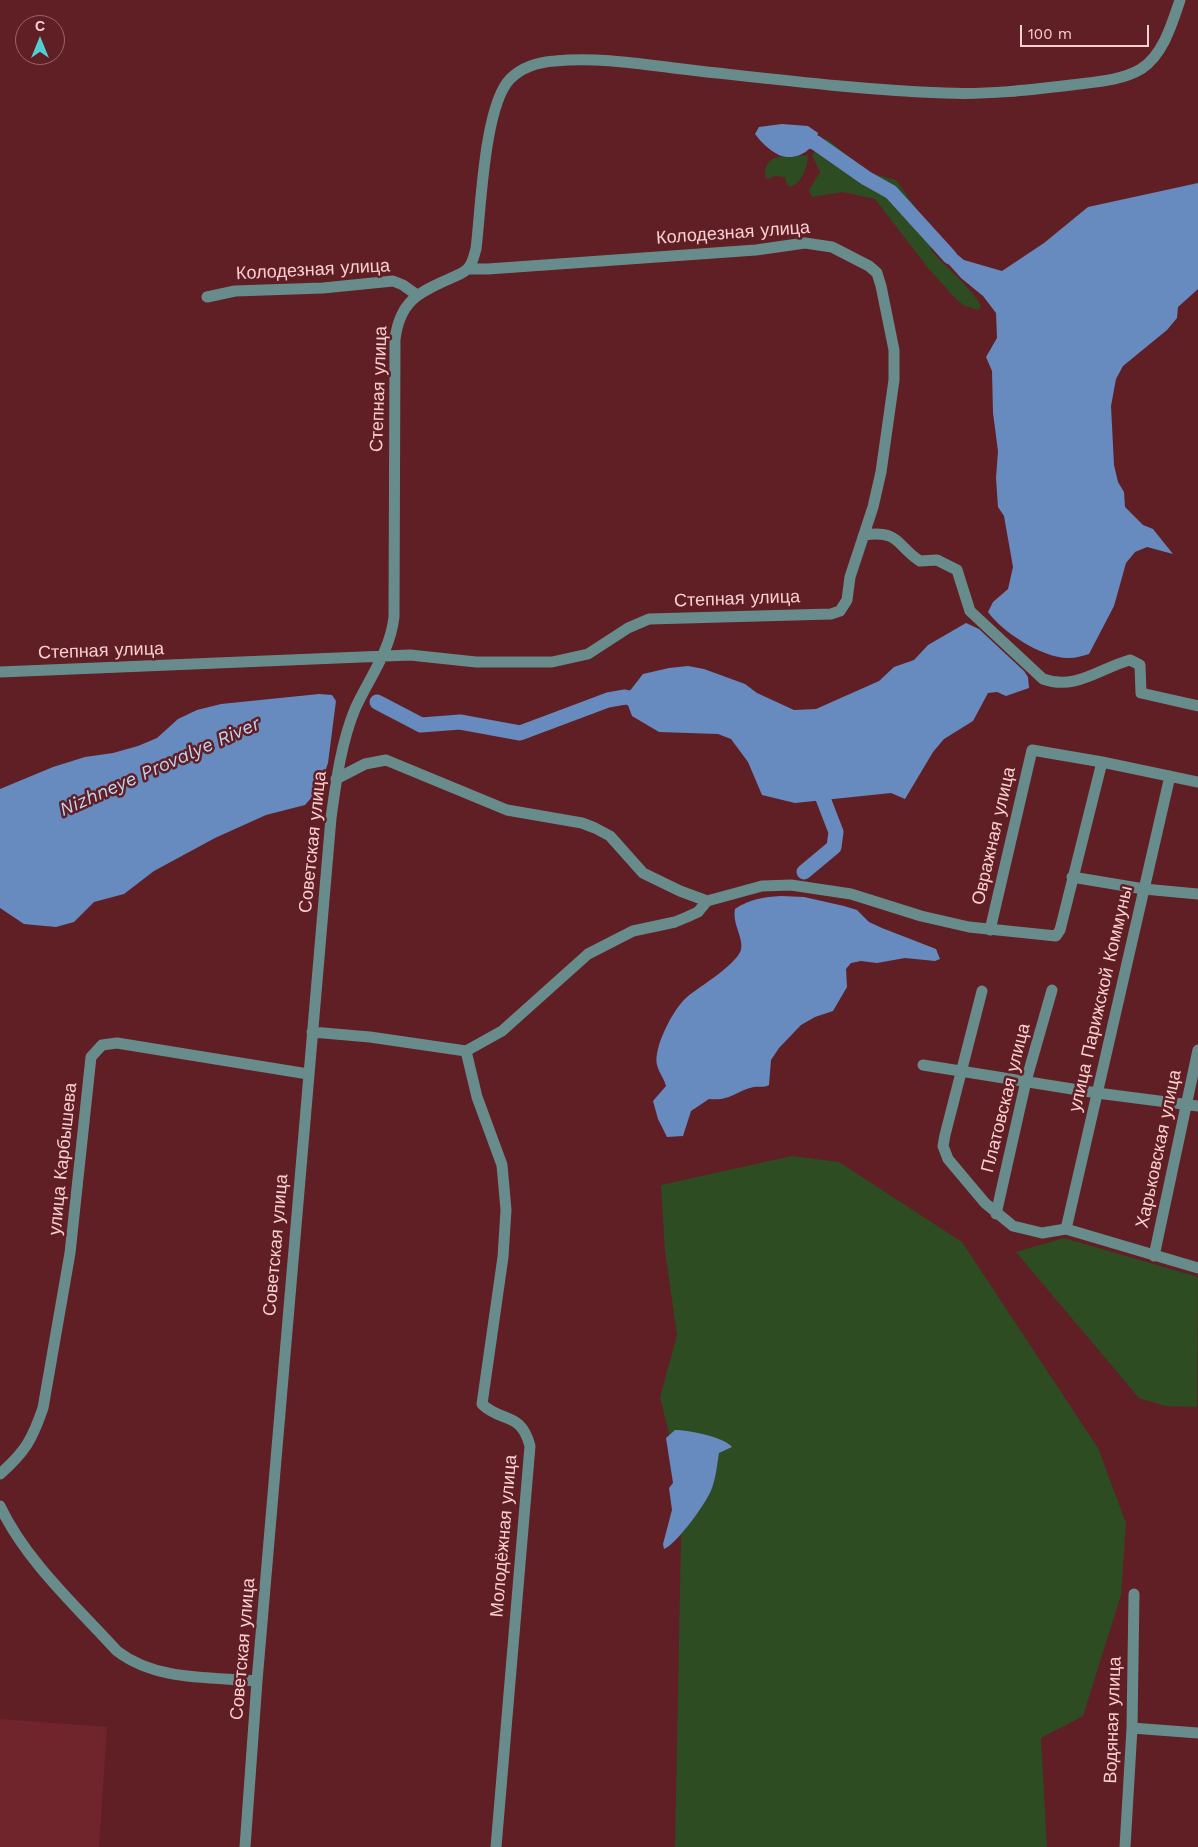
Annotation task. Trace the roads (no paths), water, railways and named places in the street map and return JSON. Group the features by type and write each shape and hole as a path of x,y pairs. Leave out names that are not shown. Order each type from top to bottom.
{"street":[{"path":"468,269 476,249 494,110 500,93 512,77 524,68 537,64 574,60 638,64 854,88 971,94 1036,89 1124,76 1141,69 1162,44 1180,0"},
{"name":"Колодезная улица","path":"468,269 756,250 805,243 832,247 869,266 877,273 882,286 895,365 881,472 864,534"},
{"name":"Степная улица","path":"383,656 388,646 394,618 395,338 401,314 417,295 468,269"},
{"name":"Колодезная улица","path":"207,297 234,291 323,288 393,281 403,285 417,295"},
{"path":"864,534 885,534 904,545 920,561 937,560 957,570 970,611 1044,680 1053,683 1080,681 1130,660 1140,665 1141,693 1198,706"},
{"name":"Степная улица","path":"0,672 410,655 476,662 552,662 588,654 628,628 649,619 831,614 840,611 848,600 850,577 864,534"},
{"name":"Советская улица","path":"245,1847 257,1681 308,1074 336,779 355,710 383,656"},
{"name":"Овражная улица","path":"990,930 1032,750 1102,762"},
{"path":"336,779 365,764 386,760 507,810 589,825 610,836 642,873 707,901"},
{"path":"312,1032 370,1037 466,1051 502,1030 588,954 633,931 675,922 687,917 698,912 707,901 762,886 810,887 852,894 921,916 969,927 1056,936 1060,930 1102,762 1198,782"},
{"name":"улица Парижской Коммуны","path":"1066,1229 1170,776"},
{"path":"1072,877 1198,894"},
{"name":"Платовская улица","path":"996,1214 1026,1081 1052,990"},
{"path":"982,991 943,1146 948,1159 996,1214 1013,1226 1030,1232 1042,1233 1066,1229 1198,1268"},
{"name":"улица Карбышева","path":"0,1474 22,1454 35,1431 43,1408 70,1253 91,1057 102,1046 117,1043 308,1074"},
{"name":"Харьковская улица","path":"1154,1256 1198,1050"},
{"name":"Молодёжная улица","path":"466,1051 477,1097 502,1165 505,1186 506,1210 503,1257 482,1404 506,1416 522,1427 530,1446 496,1847"},
{"path":"922,1065 1097,1093 1198,1106"},
{"path":"0,1506 18,1539 39,1565 117,1651 128,1660 139,1666 164,1673 257,1681"},
{"name":"Водяная улица","path":"1125,1847 1132,1728 1134,1594"},
{"path":"1132,1728 1198,1733"}],"water":[{"path":"782,124 808,126 818,133 813,145 798,156 785,157 772,151 755,134 759,127"},
{"path":"1198,183 1198,289 1178,307 1177,318 1167,330 1123,366 1116,379 1111,406 1114,465 1118,482 1124,492 1125,507 1143,525 1153,529 1173,554 1147,547 1135,552 1126,563 1114,606 1089,654 1069,658 1048,654 1013,636 994,620 988,612 993,602 1008,589 1013,567 1004,516 998,507 996,478 998,451 993,413 992,371 986,357 997,338 996,313 983,296 961,278 936,250 937,244 943,243 964,260 1002,271 1044,243 1088,207"},
{"path":"966,623 979,629 1024,671 1028,677 1029,688 1006,696 997,692 988,693 973,721 944,739 933,752 905,799 891,793 795,803 762,795 748,762 731,739 718,734 659,732 632,716 625,697 643,674 688,666 704,669 745,684 757,693 794,710 816,709 879,681 894,667 914,660 928,645"},
{"path":"319,694 332,695 336,701 328,763 319,789 305,805 266,815 215,838 154,871 124,894 94,902 74,922 56,927 24,924 0,908 0,789 53,767 85,757 113,753 138,746 157,738 178,719 197,710 221,704"},
{"path":"781,896 804,897 857,910 869,922 936,949 940,959 935,961 905,958 877,963 861,961 851,963 846,969 847,987 833,1011 815,1017 801,1025 779,1048 771,1060 769,1085 754,1087 723,1099 709,1099 691,1111 683,1136 667,1137 658,1119 653,1101 666,1086 657,1065 658,1049 665,1029 676,1010 687,997 732,963 741,950 741,941 735,920 735,909 757,899"},
{"path":"675,1430 714,1437 728,1443 732,1447 719,1453 712,1488 698,1512 676,1540 664,1549 663,1544 672,1510 669,1488 673,1483 666,1438"}],"waterway":[{"path":"799,136 816,143 866,178 891,192 950,257"},
{"name":"Nizhneye Provalye River","path":"377,702 421,725 460,722 520,733 608,700 625,697 644,701"},
{"path":"804,872 834,847 836,832 819,788 819,781"}]}
